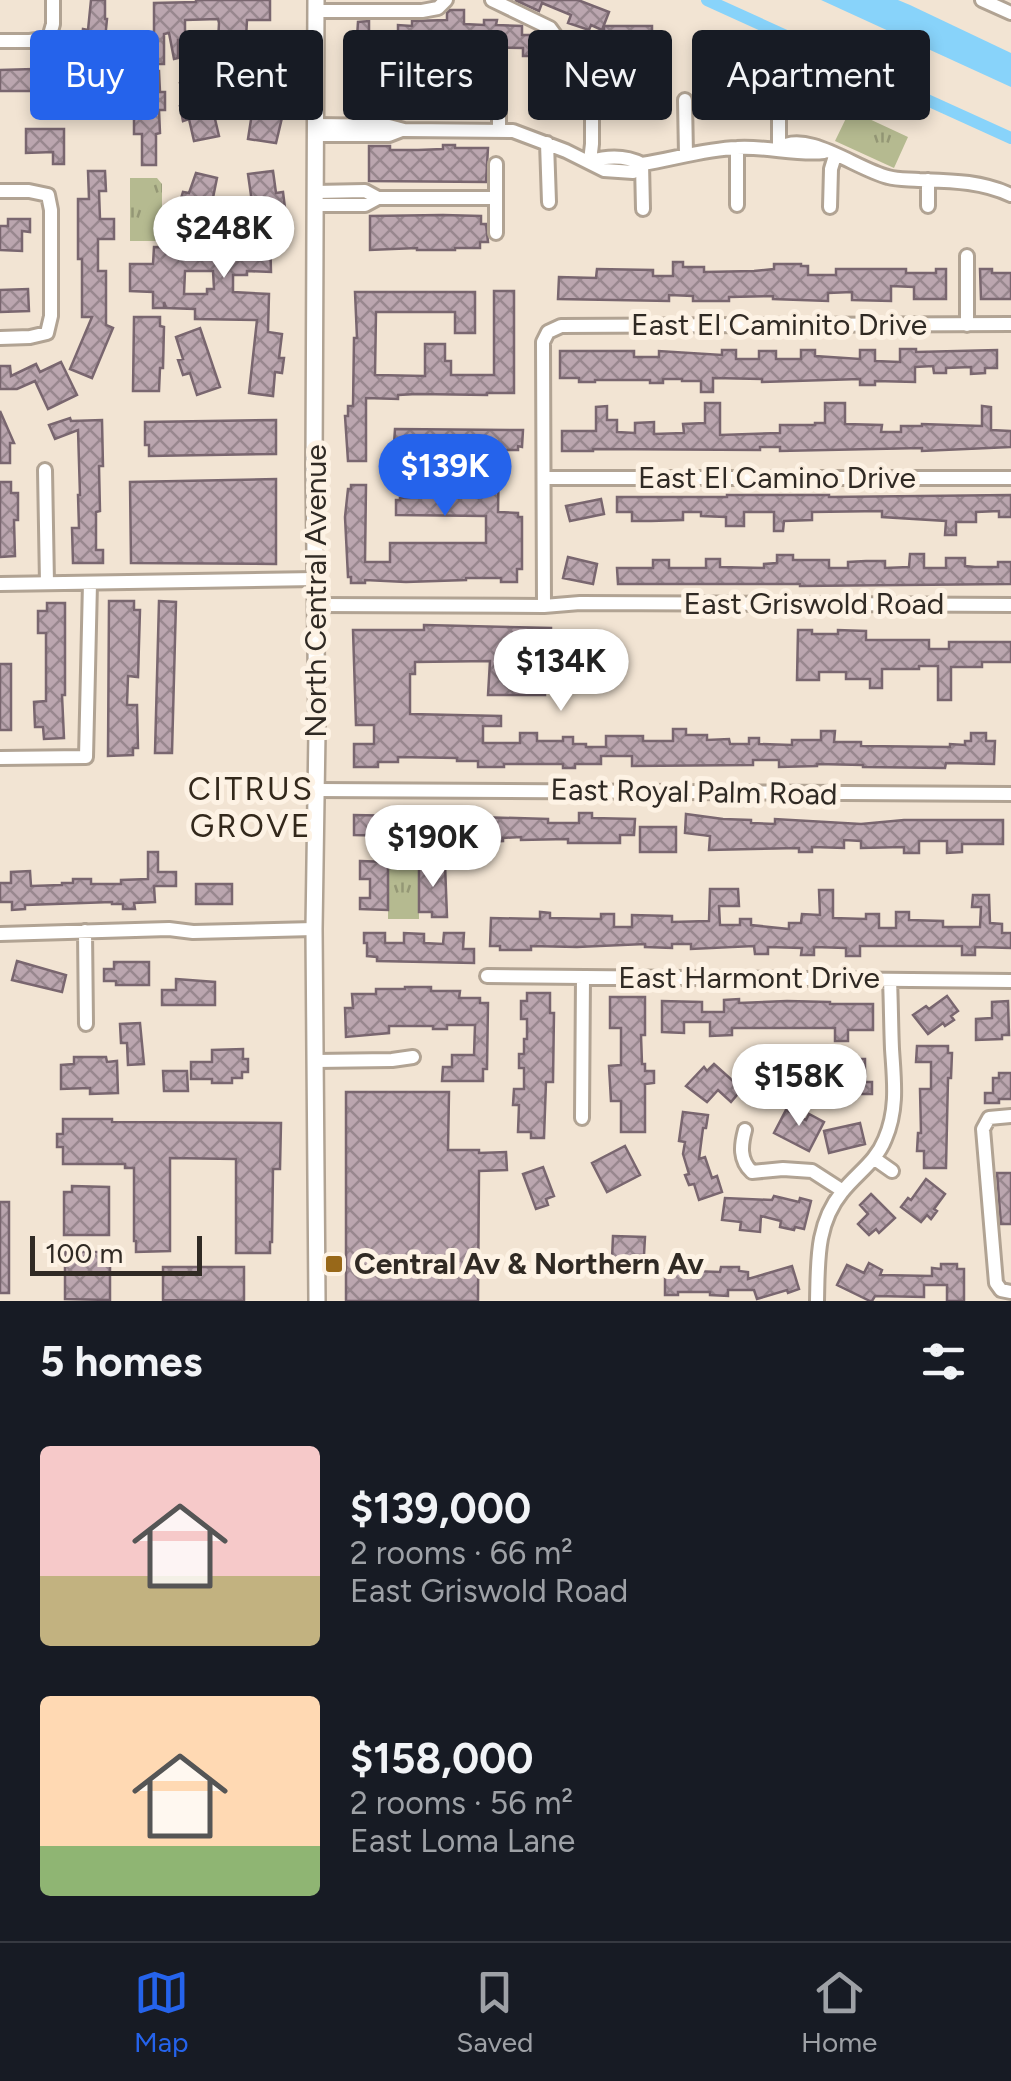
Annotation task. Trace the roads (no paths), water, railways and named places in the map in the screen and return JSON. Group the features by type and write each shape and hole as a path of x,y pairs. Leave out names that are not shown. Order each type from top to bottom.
{"main road":[{"name":"North Central Avenue","path":"316,6 317,1301"}],"street":[{"path":"0,42 49,38 53,0"},
{"path":"316,6 422,11 438,8 446,0"},
{"path":"492,0 551,30"},
{"path":"982,0 1011,14"},
{"path":"685,100 686,155"},
{"path":"499,120 499,130"},
{"path":"590,161 592,120"},
{"path":"778,148 779,120"},
{"path":"315,130 389,135 404,130 513,131 604,170 634,172 642,164 686,155 737,148 778,148 791,153 830,154 889,178 982,184 1011,195"},
{"path":"547,143 548,202"},
{"path":"737,148 737,205"},
{"path":"830,154 830,207"},
{"path":"496,164 496,233"},
{"path":"642,164 642,209"},
{"path":"928,180 928,206"},
{"path":"0,192 48,195 51,210 51,316 47,333 0,338"},
{"path":"315,199 365,205 378,198 496,198"},
{"path":"967,256 967,324"},
{"name":"East El Caminito Drive","path":"544,478 543,342 548,332 562,326 1011,324"},
{"path":"45,470 47,583"},
{"path":"544,478 544,606"},
{"name":"East El Camino Drive","path":"544,478 1011,478"},
{"path":"0,584 316,579"},
{"path":"0,758 86,757 90,583"},
{"name":"East Griswold Road","path":"317,606 1011,605"},
{"name":"East Royal Palm Road","path":"316,790 1011,794"},
{"path":"0,934 314,929"},
{"path":"85,930 86,1024"},
{"name":"East Harmont Drive","path":"487,976 1011,980"},
{"path":"582,977 582,1118"},
{"path":"818,1301 818,1247 829,1210 875,1159 893,1117 890,980"},
{"path":"315,1061 413,1057"},
{"path":"1011,1116 989,1118 983,1128 996,1283 1001,1290 1011,1292"},
{"path":"745,1130 743,1161 752,1172 783,1168 812,1171 843,1191"},
{"path":"875,1159 892,1171"}],"water":[{"path":"821,0 898,0 910,5 1011,53 1011,87 930,50 930,30 887,30"}],"waterway":[{"path":"707,0 1011,138"}],"place":[{"name":"Central Av & Northern Av","path":"334,1264"}],"district":[{"name":"CITRUS GROVE","path":"251,808"}]}
